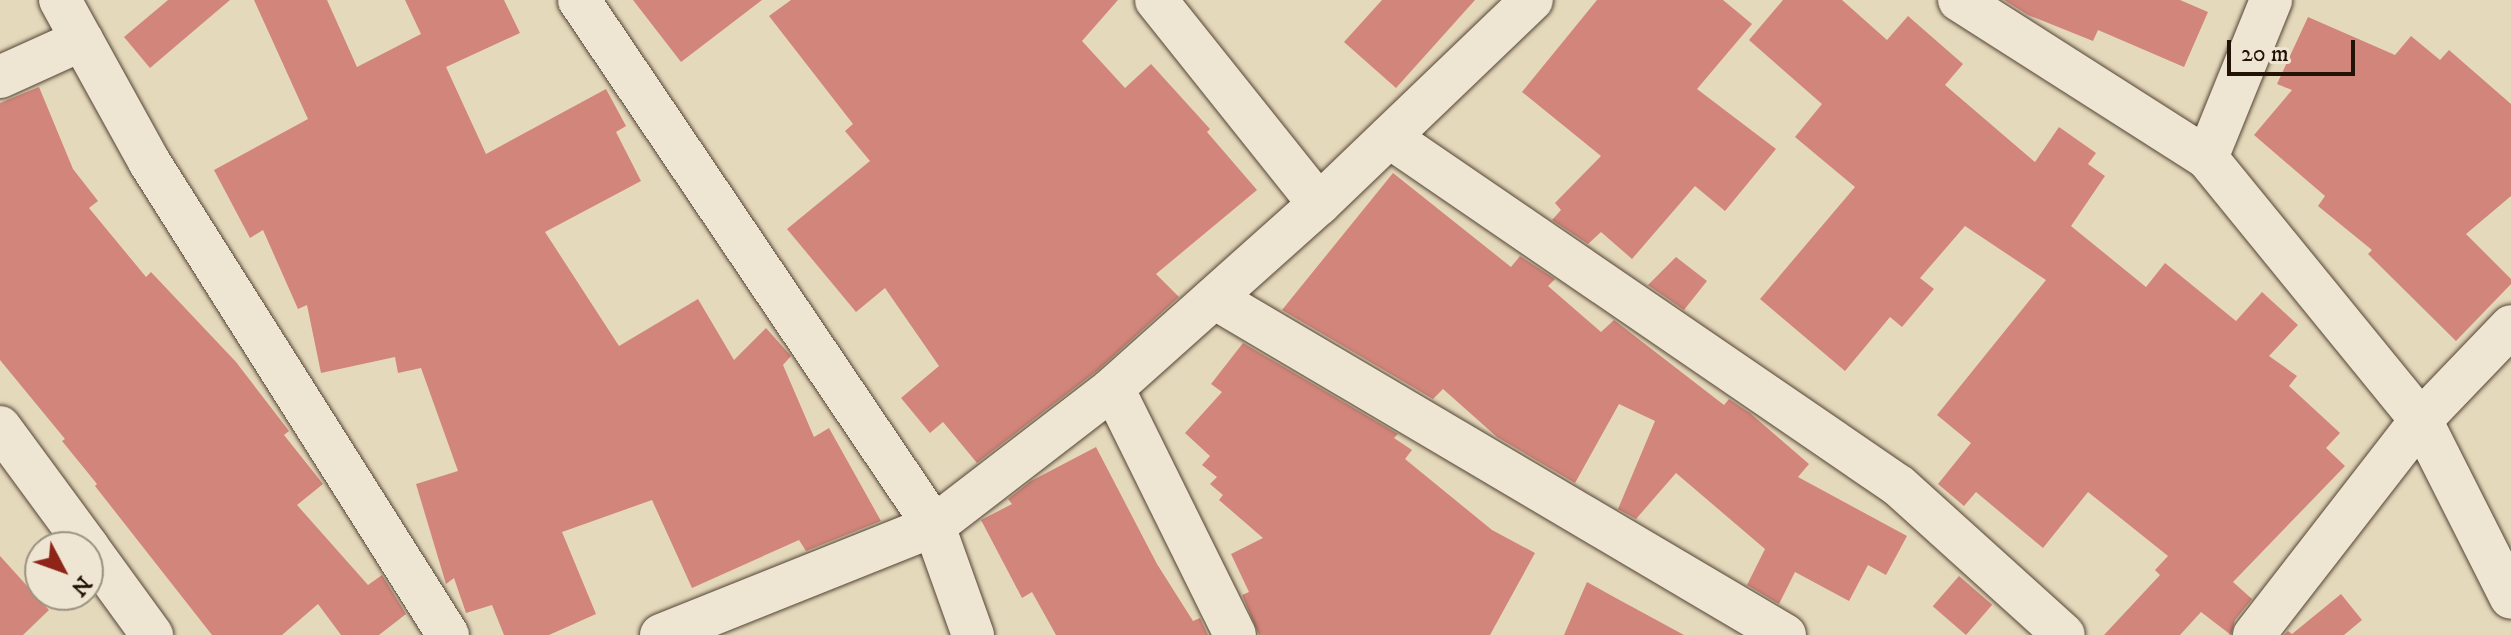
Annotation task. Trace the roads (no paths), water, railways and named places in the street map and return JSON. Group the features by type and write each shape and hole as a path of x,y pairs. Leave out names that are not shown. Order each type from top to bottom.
{"street":[{"path":"60,0 150,163 448,635"},
{"path":"579,0 934,526 973,635"},
{"path":"1156,0 1319,204"},
{"path":"661,635 934,526 1113,388 1319,204 1532,0"},
{"path":"1959,0 2207,158 2421,420 2511,598"},
{"path":"2207,158 2271,0"},
{"path":"0,77 82,40"},
{"path":"1389,137 1899,486 2064,635"},
{"path":"1214,298 1785,635"},
{"path":"2254,635 2421,420 2511,326"},
{"path":"1113,388 1235,635"},
{"path":"0,427 76,531"},
{"path":"104,569 152,635"}]}
